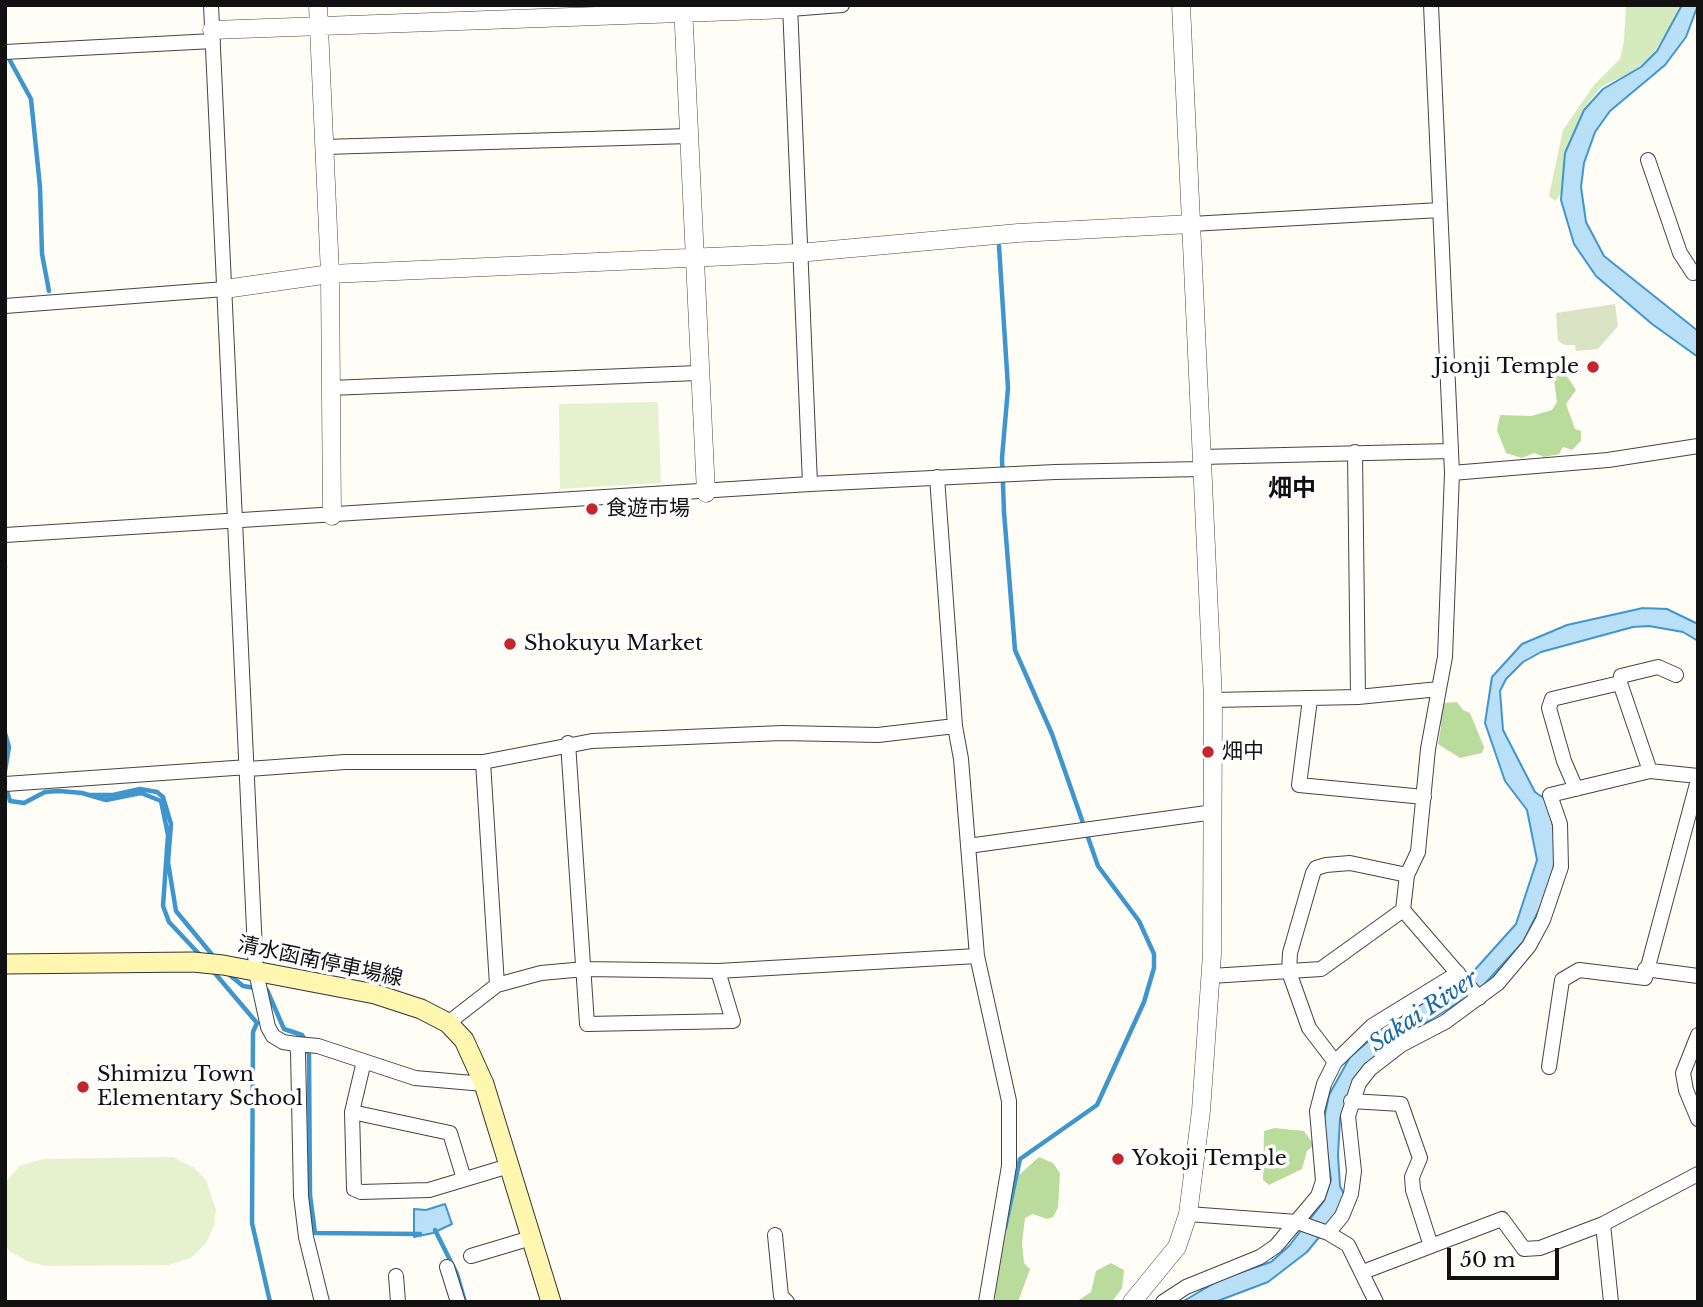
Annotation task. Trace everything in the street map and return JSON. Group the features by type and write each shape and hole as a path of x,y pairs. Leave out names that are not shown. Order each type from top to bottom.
{"main road":[{"name":"清水函南停車場線","path":"5,964 193,962 375,994 421,1009 448,1023 464,1040 484,1084 551,1302"}],"street":[{"path":"211,5 256,972 268,1027 283,1042 318,1046 415,1078 484,1084"},
{"path":"318,5 330,274 332,516"},
{"path":"5,52 319,27 842,5"},
{"path":"1132,1302 1177,1247 1188,1214 1211,976 1213,701 1181,5"},
{"path":"1431,5 1452,473 1445,657 1428,748 1418,852 1407,875 1403,910 1479,998"},
{"path":"790,7 798,253 810,484"},
{"path":"684,10 698,373 706,492"},
{"path":"324,147 689,136"},
{"path":"1648,160 1680,253 1693,273 1698,271"},
{"path":"5,306 225,289 330,274 694,259 798,253 1018,233 1440,210"},
{"path":"330,388 698,373"},
{"path":"1452,473 1608,460 1698,446"},
{"path":"5,535 1354,452 1451,451"},
{"path":"1354,452 1358,697"},
{"path":"937,477 954,726 961,759 977,956 1009,1101 1011,1147 985,1302"},
{"path":"1650,771 1620,683 1621,676 1658,667 1676,675"},
{"path":"1576,789 1564,761 1549,708 1552,699 1620,683"},
{"path":"1213,701 1358,697 1439,689"},
{"path":"1310,699 1299,785 1424,797"},
{"path":"5,783 355,762 483,762 568,743 782,733 878,735 954,726"},
{"path":"568,743 587,1024 733,1021 718,971"},
{"path":"483,762 497,985"},
{"path":"1328,1233 1342,1216 1351,1194 1354,1171 1348,1130 1351,1101 1359,1083 1382,1059 1479,998 1512,968 1543,920 1561,867 1560,824 1550,795 1650,771 1698,778 1645,969 1645,978 1579,970 1562,980 1549,1067"},
{"path":"968,846 1214,812"},
{"path":"1335,1062 1309,1028 1289,972 1290,953 1316,868 1350,863 1407,875"},
{"path":"1211,976 1321,969 1403,910"},
{"path":"448,1023 497,985 541,973 585,969 718,971 977,956"},
{"path":"1645,969 1698,976"},
{"path":"1163,1302 1186,1287 1260,1257 1276,1247 1318,1196 1324,1181 1317,1111 1324,1084 1335,1062 1372,1026 1458,974"},
{"path":"1698,1035 1683,1073 1686,1090 1698,1119"},
{"path":"296,1044 300,1063 301,1196 306,1237 322,1302"},
{"path":"364,1061 352,1112 354,1189 369,1192 429,1190 509,1166"},
{"path":"1351,1101 1401,1104 1420,1158 1412,1177 1413,1190 1431,1246"},
{"path":"352,1112 450,1133 464,1179"},
{"path":"1363,1272 1502,1219 1518,1243 1530,1250 1603,1224 1698,1174"},
{"path":"1188,1214 1297,1222 1328,1233 1348,1245 1376,1302"},
{"path":"1603,1224 1611,1302"},
{"path":"775,1235 781,1296 787,1302"},
{"path":"471,1256 531,1238"},
{"path":"447,1267 458,1302"},
{"path":"396,1276 398,1302"}],"green space":[{"path":"1626,5 1680,5 1673,23 1650,58 1632,72 1602,86 1583,109 1568,147 1561,194 1555,201 1549,196 1563,130 1594,85 1620,59"},
{"path":"1615,304 1618,326 1598,349 1576,351 1575,345 1565,345 1558,341 1556,313"},
{"path":"1558,362 1576,390 1566,404 1575,429 1581,431 1581,441 1572,450 1563,447 1559,454 1544,457 1534,453 1522,458 1506,453 1497,430 1500,415 1531,416 1552,410 1557,402 1552,365"},
{"path":"658,402 661,483 560,489 559,404"},
{"path":"1457,702 1463,710 1470,713 1484,747 1482,753 1460,758 1438,744 1441,727 1439,712 1445,703"},
{"path":"1274,1128 1304,1131 1314,1145 1307,1151 1302,1169 1269,1185 1263,1180 1264,1131"},
{"path":"173,1157 194,1168 206,1180 216,1210 214,1225 207,1242 191,1258 168,1265 45,1266 27,1261 9,1251 5,1244 5,1183 19,1166 43,1159"},
{"path":"1039,1157 1053,1163 1060,1173 1058,1208 1053,1217 1047,1219 1033,1214 1025,1218 1022,1243 1024,1263 1030,1269 1018,1302 995,1302 996,1274 1019,1175"},
{"path":"1111,1263 1124,1270 1122,1288 1112,1302 1076,1302 1091,1292 1096,1271"}],"water":[{"path":"1682,5 1698,5 1686,37 1665,65 1610,111 1595,132 1584,163 1581,187 1586,222 1604,256 1698,331 1698,357 1652,324 1596,276 1574,244 1561,200 1565,153 1584,110 1603,89 1641,67 1657,51"},
{"name":"Sakai River","path":"1643,608 1667,609 1698,624 1698,641 1683,632 1649,626 1633,627 1541,652 1523,662 1506,679 1500,691 1503,730 1535,792 1548,801 1556,842 1552,884 1523,942 1480,989 1379,1052 1357,1075 1340,1118 1338,1155 1340,1186 1345,1196 1330,1224 1307,1252 1268,1282 1215,1302 1182,1302 1221,1279 1271,1262 1289,1246 1324,1201 1331,1180 1323,1124 1329,1095 1350,1057 1385,1027 1472,973 1516,924 1537,860 1527,810 1505,781 1485,723 1492,677 1522,644 1567,625"},
{"path":"445,1204 452,1224 433,1233 414,1237 414,1209 426,1210"}],"waterway":[{"path":"7,55 31,99 40,187 42,254 49,291"},
{"path":"999,246 1008,388 1002,458 1004,512 1015,650 1052,734 1098,866 1139,921 1154,954 1154,968 1144,1002 1097,1105 1020,1159 1005,1228"},
{"path":"5,733 9,747 5,771"},
{"path":"6,788 10,801 24,803 45,792 59,791 82,793 106,800 141,793 161,801 168,835 163,906 169,922 201,956"},
{"path":"88,795 113,795 140,789 157,792 163,797 171,824 168,862 176,911 214,957"},
{"path":"213,971 257,1023 253,1032 252,1223 270,1302"},
{"path":"226,972 243,986 267,990 284,1029 302,1035 307,1043 310,1195 315,1233 420,1234"},
{"path":"435,1230 457,1274 465,1302"}],"place":[{"name":"Jionji Temple","path":"1593,367"},
{"name":"食遊市場","path":"592,509"},
{"name":"Shokuyu Market","path":"510,644"},
{"name":"畑中","path":"1208,752"},
{"name":"Shimizu Town Elementary School","path":"83,1087"},
{"name":"Yokoji Temple","path":"1118,1159"}],"district":[{"name":"畑中","path":"1292,489"}]}
